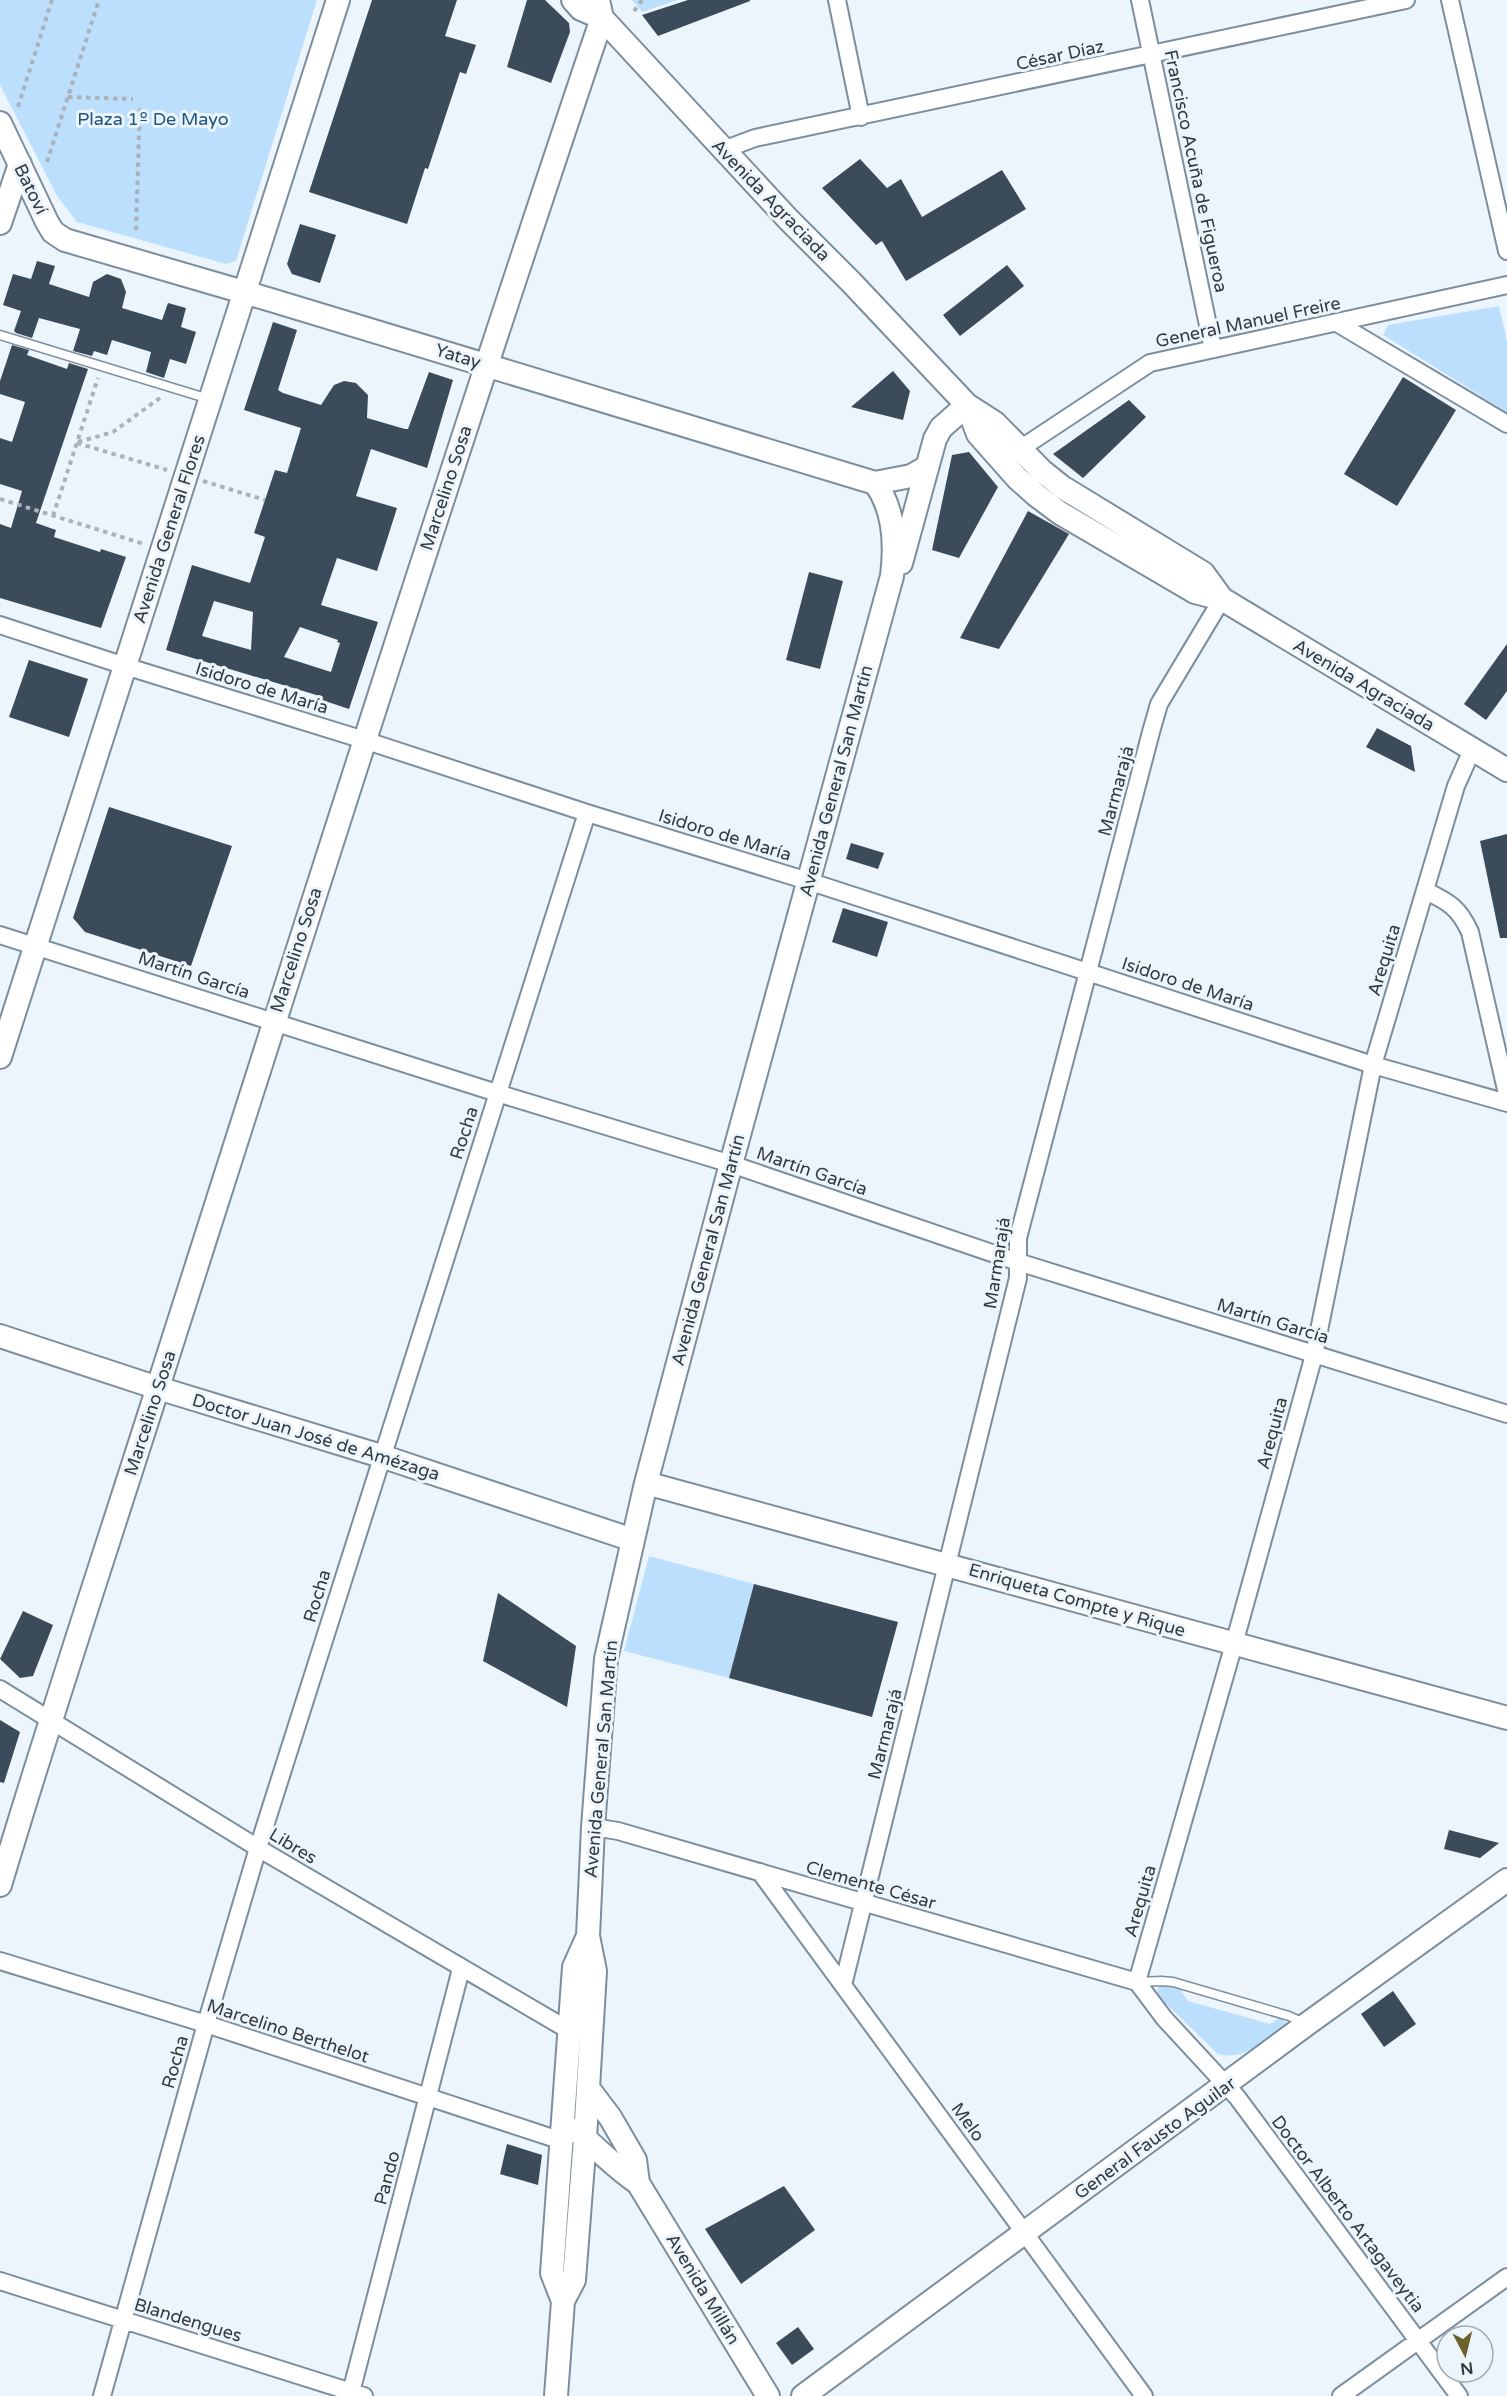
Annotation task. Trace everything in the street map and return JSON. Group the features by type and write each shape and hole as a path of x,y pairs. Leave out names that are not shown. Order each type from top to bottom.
{"street":[{"name":"Avenida General Flores","path":"0,1057 338,0"},
{"name":"Avenida Agraciada","path":"573,0 581,9 600,9 723,150 967,405 994,423 1042,471 1079,499 1203,573 1222,599"},
{"path":"837,0 861,117"},
{"name":"Francisco Acuña de Figueroa","path":"1140,0 1213,349"},
{"name":"César Díaz","path":"723,150 755,138 1152,56 1406,0"},
{"path":"1450,0 1507,251"},
{"name":"Marcelino Sosa","path":"0,1885 50,1718 600,9"},
{"name":"Batoví","path":"0,123 47,222"},
{"path":"0,223 20,164"},
{"name":"Yatay","path":"47,222 53,232 65,240 875,483 911,476 927,466"},
{"name":"General Manuel Freire","path":"1020,449 1150,363 1507,285"},
{"path":"1337,323 1507,424"},
{"name":"Avenida Agraciada","path":"967,405 978,434 1017,478 1060,513 1195,592 1222,599 1507,770"},
{"name":"Avenida General San Martín","path":"892,576 903,559 927,466 941,428 967,405"},
{"name":"Avenida General San Martín","path":"556,2396 563,2301 574,2280 585,2138 596,1971 588,1936 593,1827 606,1659 646,1483 892,576 894,537 888,502 875,483"},
{"name":"Marmarajá","path":"843,1985 1018,1278 1018,1238 1159,704 1222,599"},
{"name":"Isidoro de María","path":"0,625 587,813 808,881 1373,1065 1507,1103"},
{"name":"Arequita","path":"1137,1982 1314,1354 1373,1065 1456,786 1472,750"},
{"name":"Rocha","path":"102,2396 206,2024 258,1848 587,813"},
{"path":"1426,891 1447,901 1462,914 1470,932 1507,1094"},
{"name":"Martín García","path":"0,935 497,1093 731,1164 1018,1262 1507,1414"},
{"name":"Doctor Juan José de Amézaga","path":"0,1336 158,1388 381,1456 633,1540"},
{"name":"Enriqueta Compte y Rique","path":"646,1483 1507,1718"},
{"name":"Libres","path":"0,1689 258,1848 570,2031"},
{"name":"Clemente César","path":"593,1827 618,1831 1137,1982"},
{"name":"Melo","path":"760,1872 1144,2396"},
{"name":"General Fausto Aguilar","path":"802,2396 1307,2024 1507,1880"},
{"name":"Avenida General San Martín","path":"563,2301 552,2273 574,1966 588,1936"},
{"name":"Marcelino Berthelot","path":"0,1961 206,2024 428,2097 563,2130"},
{"name":"Pando","path":"355,2395 461,1969"},
{"path":"1137,1982 1164,2018 1227,2085"},
{"name":"Doctor Alberto Artagaveytia","path":"1227,2085 1459,2396"},
{"name":"Avenida Millán","path":"588,2088 610,2116 634,2160 638,2183 768,2396"},
{"name":"Avenida Millán","path":"563,2130 585,2138 622,2172 638,2183"},
{"path":"1341,2396 1507,2277"},
{"name":"Blandengues","path":"0,2281 355,2395"}],"lane":[{"path":"0,335 210,399"},
{"name":"Clemente César","path":"1137,1982 1161,1980 1173,1982 1289,2016 1307,2024"}],"path":[{"path":"18,107 52,0"},
{"path":"47,162 99,0"},
{"path":"634,11 642,0"},
{"path":"69,97 133,99"},
{"path":"136,230 140,104"},
{"path":"53,516 102,366"},
{"path":"77,442 113,432 174,388"},
{"path":"0,499 162,550"}],"green space":[{"name":"Plaza 1º De Mayo","path":"0,0 317,0 236,261 226,264 77,222 57,196 0,85"},
{"path":"632,0 678,0 642,12"},
{"path":"1499,306 1507,341 1507,412 1383,335 1388,325"},
{"path":"649,1556 754,1584 729,1678 624,1651"},
{"path":"1164,1983 1179,1988 1188,2001 1270,2024 1280,2018 1286,2023 1255,2048 1236,2054 1218,2054 1160,1998 1157,1989"}],"building":[{"path":"372,0 457,0 445,36 476,45 466,74 460,72 407,224 309,192"},
{"path":"527,0 545,0 569,23 570,32 551,83 507,67"},
{"path":"688,0 750,1 658,36 642,15"},
{"path":"860,159 887,188 901,179 922,217 1002,170 1026,209 906,281 882,241 876,245 822,188"},
{"path":"300,224 336,235 320,283 292,274 287,264"},
{"path":"37,261 55,266 49,284 89,297 93,282 107,274 121,279 126,292 122,308 162,320 168,303 186,308 181,327 196,332 186,364 170,359 164,378 146,372 151,352 112,340 107,355 94,351 92,356 73,351 80,329 39,318 32,338 16,333 14,331 21,311 3,305 13,274 31,279"},
{"path":"1007,265 1024,286 960,336 943,315"},
{"path":"273,322 297,330 278,390 283,393 321,405 334,385 344,381 356,383 368,395 367,418 408,429 429,372 453,380 427,468 371,449 356,496 397,508 377,571 337,558 321,605 378,622 349,709 322,700 323,697 166,650 192,565 250,583 265,537 254,533 275,470 287,473 301,428 244,410","holes":["214,601 253,612 251,650 202,636","300,627 338,640 337,642 340,643 331,672 284,657"]},
{"path":"12,345 29,350 27,355 67,369 69,363 88,369 36,523 56,530 54,537 100,552 101,549 126,557 101,628 0,598 0,524 11,528 22,491 0,484 0,438 12,442 25,402 0,394 0,381"},
{"path":"893,371 910,391 903,420 851,407"},
{"path":"1403,377 1456,410 1397,506 1344,474"},
{"path":"1129,400 1146,417 1083,478 1053,454"},
{"path":"969,452 998,487 959,558 932,550 952,455"},
{"path":"1028,511 1069,534 999,649 960,638"},
{"path":"809,572 843,581 820,669 786,660"},
{"path":"1507,644 1507,691 1486,720 1464,704"},
{"path":"29,660 88,679 69,737 9,717"},
{"path":"1377,728 1411,746 1415,772 1366,747"},
{"path":"109,807 232,846 191,966 85,932 73,918"},
{"path":"1507,834 1507,938 1500,938 1480,841"},
{"path":"851,843 884,853 878,869 846,859"},
{"path":"843,908 888,922 877,957 832,942"},
{"path":"754,1584 898,1622 872,1717 729,1678"},
{"path":"498,1593 576,1646 567,1707 483,1661"},
{"path":"23,1611 53,1625 33,1676 20,1678 0,1659"},
{"path":"0,1720 20,1732 4,1783 0,1782"},
{"path":"1449,1830 1499,1843 1480,1858 1444,1849"},
{"path":"1393,1991 1416,2024 1384,2047 1361,2014"},
{"path":"507,2144 542,2155 538,2185 500,2174"},
{"path":"784,2186 815,2230 741,2284 705,2229"},
{"path":"798,2327 814,2349 792,2365 776,2343"}]}
